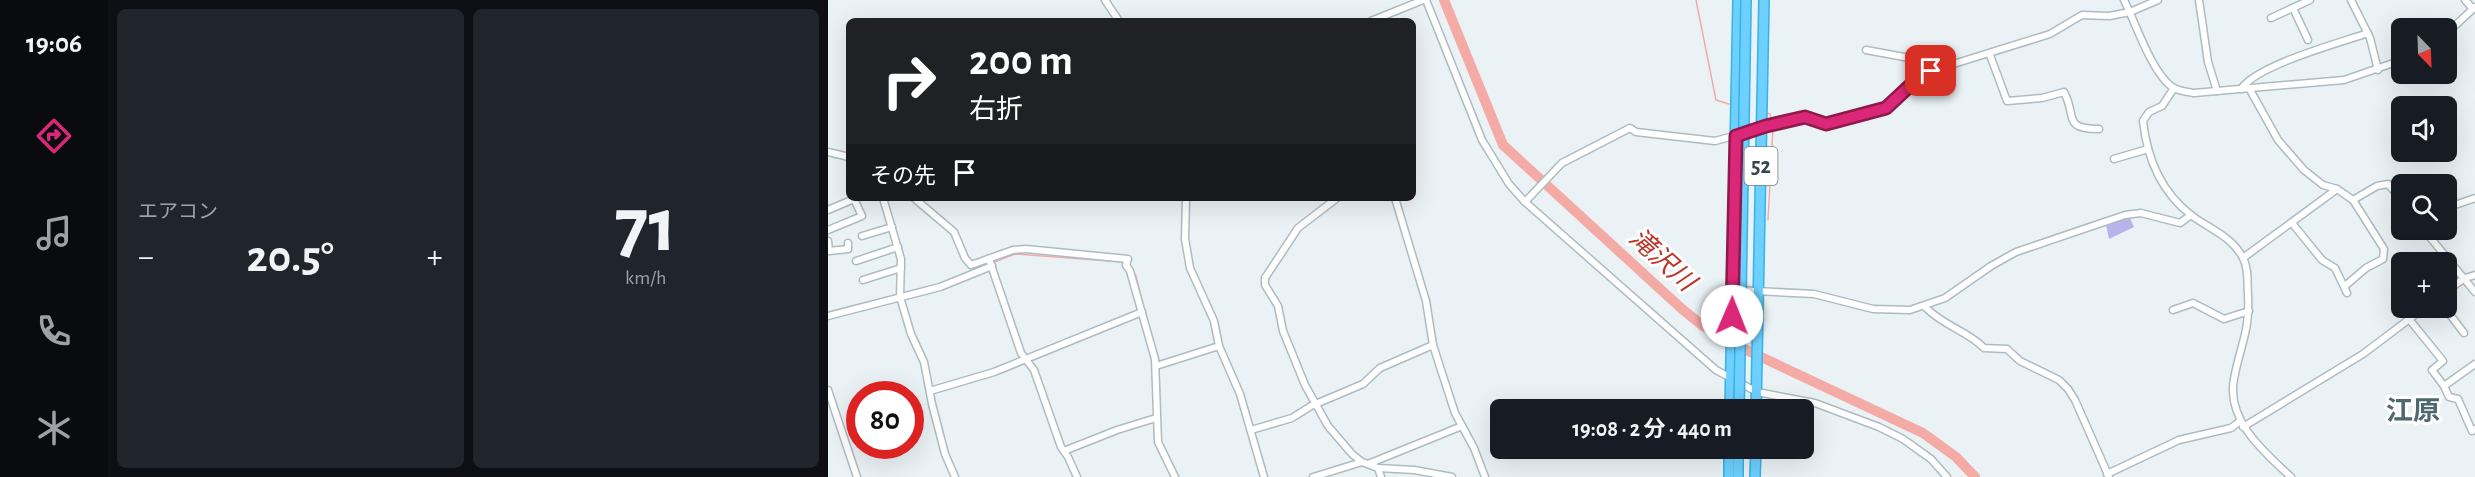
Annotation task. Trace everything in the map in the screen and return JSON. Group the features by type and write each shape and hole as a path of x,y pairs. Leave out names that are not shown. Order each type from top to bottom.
{"highway":[{"name":"52","path":"1730,399 1738,0"},
{"path":"1739,399 1746,0"},
{"name":"52","path":"1756,399 1764,127 1764,0"},
{"path":"1729,477 1730,459"},
{"path":"1738,459 1738,477"},
{"path":"1755,477 1756,459"}],"street":[{"path":"1105,0 1117,18"},
{"path":"1379,18 1424,0 1488,151 1509,184 1696,354 1731,379 1756,392 1815,403 1879,427 1931,459 1947,477"},
{"path":"2124,0 2161,76 2174,88 2194,93 2344,80 2391,65"},
{"path":"1527,199 1562,163 1630,128 1636,132 1715,141 1805,117 1826,124 1886,108 1916,80 1931,71 1990,55 2007,46 2050,34 2082,15 2109,16 2130,12 2158,0"},
{"path":"2199,0 2208,63 2217,91"},
{"path":"2271,18 2310,0"},
{"path":"2351,0 2368,33 2378,70"},
{"path":"2457,24 2474,8 2465,0"},
{"path":"2293,8 2308,40"},
{"path":"2241,89 2248,79 2294,59 2368,33"},
{"path":"1866,50 1926,61 1931,71"},
{"path":"1990,55 2007,101 2042,98 2064,92 2072,122 2076,126 2099,129"},
{"path":"2174,88 2162,106 2144,116 2148,149 2157,178 2191,215 2220,232 2243,258 2249,311 2248,332 2233,380 2241,425 2291,477"},
{"path":"2249,88 2278,140 2295,160 2314,179 2337,189 2353,200 2384,249 2383,259 2366,268 2346,290 2335,268 2322,260 2292,224"},
{"path":"2114,159 2148,149"},
{"path":"828,152 846,156"},
{"path":"2353,200 2385,184 2391,190"},
{"path":"2243,258 2337,189"},
{"path":"2457,204 2475,198"},
{"path":"828,210 849,201"},
{"path":"828,230 862,216 855,201"},
{"path":"884,201 898,247 901,268 900,295 911,334 924,362 945,454 955,477"},
{"path":"918,201 954,232 965,258 971,265 990,263"},
{"path":"1186,201 1186,254 1196,284 1214,321 1219,346 1240,394 1264,477"},
{"path":"1333,201 1298,228 1265,278 1265,285 1278,306 1281,325 1295,363 1328,426 1365,463 1378,468 1414,470 1452,477"},
{"path":"1396,201 1426,301 1433,345 1462,426 1474,448 1485,477"},
{"path":"1732,290 1814,294 1886,311 1910,310 1925,307 1955,293 2006,257 2032,245 2134,213 2180,223 2191,215"},
{"path":"862,236 891,227"},
{"path":"2433,240 2475,292"},
{"path":"828,241 829,251 848,249 848,243"},
{"path":"856,261 898,247"},
{"path":"828,316 900,295 956,282 1013,250 1026,249 1126,258 1158,365 1156,418 1158,442 1174,477"},
{"path":"990,263 1026,360 1034,370 1064,452 1077,477"},
{"path":"863,280 901,268"},
{"path":"2457,283 2475,275"},
{"path":"2173,310 2193,303 2224,319 2249,311"},
{"path":"1925,307 1947,326 1975,339 1984,348 2007,350 2020,361 2058,380 2075,400 2108,475 2179,440 2241,425 2355,359 2409,319 2443,362 2432,370 2449,397 2458,399 2472,431 2475,429"},
{"path":"930,391 1026,360 1142,312"},
{"path":"2453,318 2464,333"},
{"path":"1251,430 1292,418 1316,404 1356,388 1380,368 1433,345"},
{"path":"1158,365 1219,346"},
{"path":"2444,386 2475,364"},
{"path":"828,390 857,477"},
{"path":"1064,452 1117,430 1156,418"},
{"path":"1313,477 1365,463 1462,426"},
{"path":"1378,468 1382,477"}],"shaded area":[{"path":"2130,218 2134,227 2109,239 2106,225"}],"waterway":[{"name":"滝沢川","path":"1444,0 1503,145 1682,309 1703,326 1742,348 1923,433 1956,457 1975,477"},
{"path":"1696,0 1716,100 1729,104"},
{"path":"1766,113 1770,114 1772,123"},
{"path":"1768,220 1773,128"},
{"path":"992,263 1015,254 1123,262"},
{"path":"1128,264 1136,276 1143,306"},
{"path":"1146,316 1159,363"},
{"path":"1159,368 1160,417"}],"district":[{"name":"江原","path":"2413,411"}],"route":[{"path":"1732,316 1736,136 1805,117 1826,124 1886,108 1916,80 1931,71"}]}
